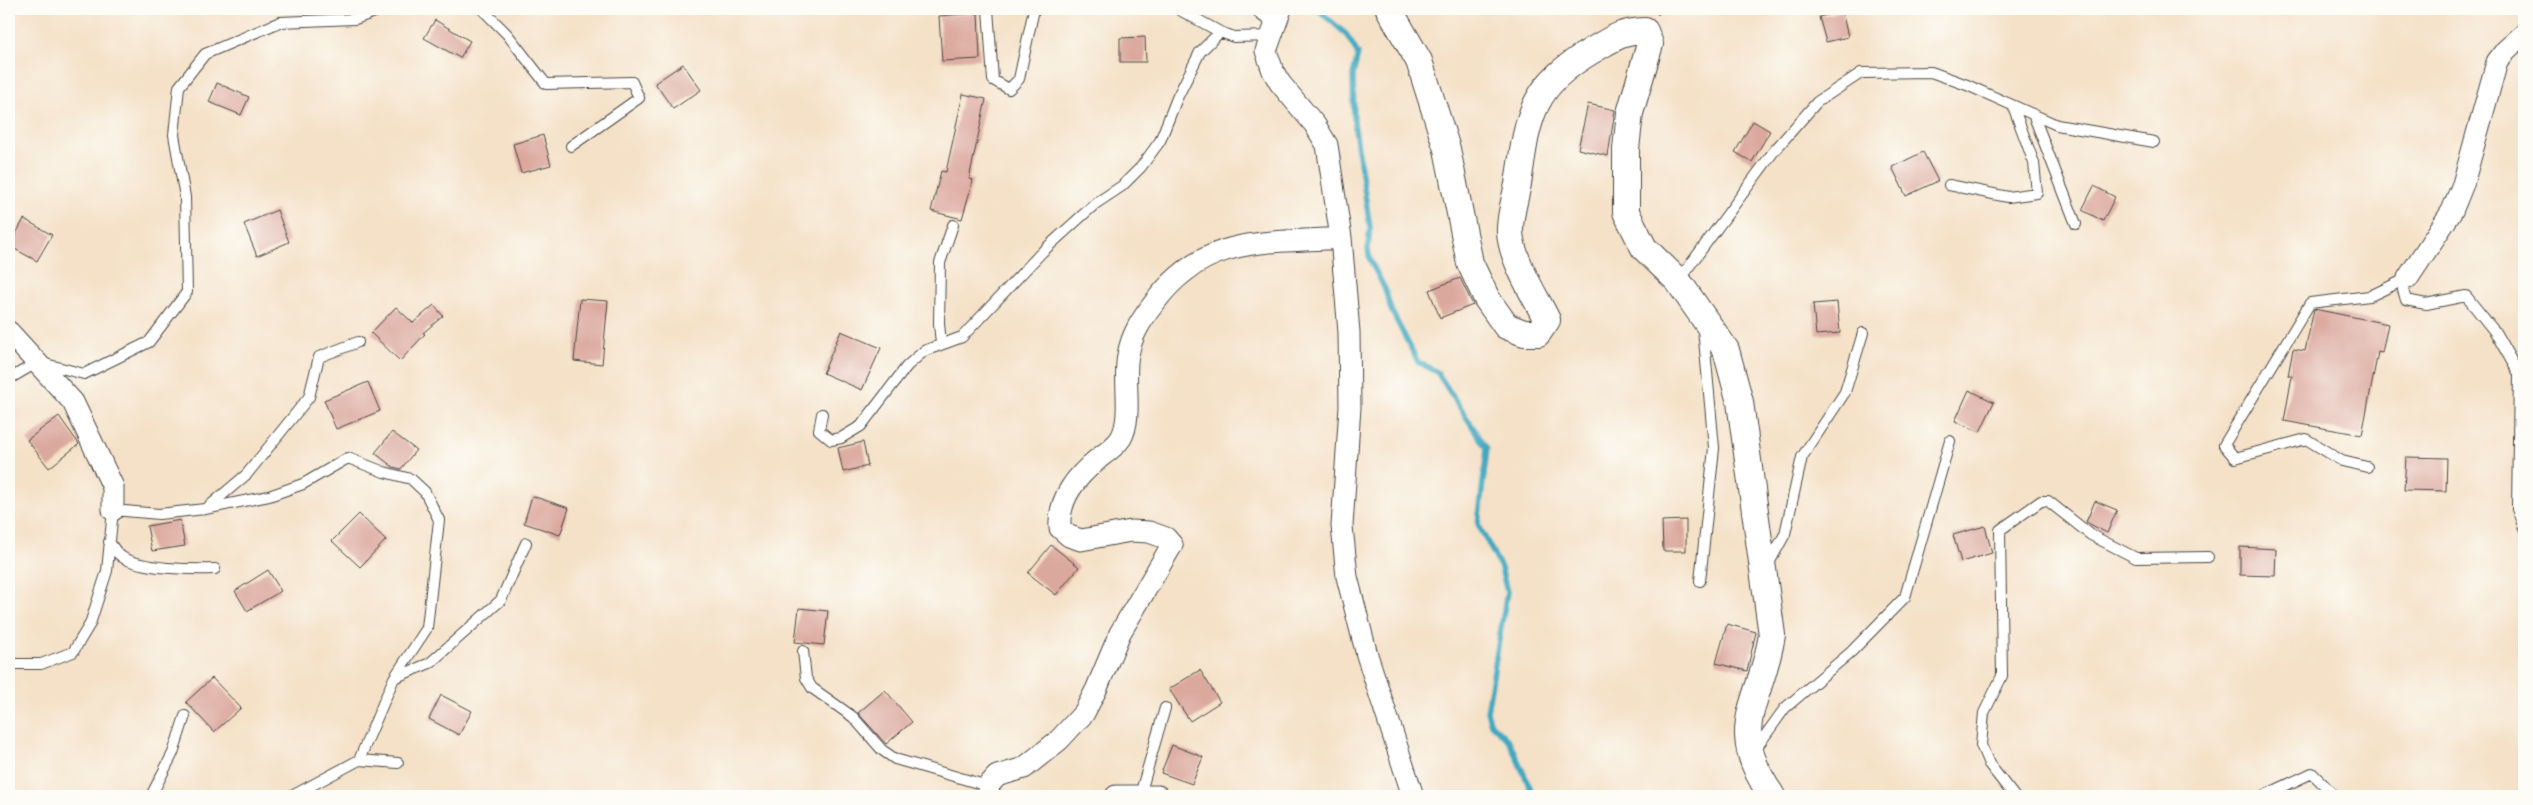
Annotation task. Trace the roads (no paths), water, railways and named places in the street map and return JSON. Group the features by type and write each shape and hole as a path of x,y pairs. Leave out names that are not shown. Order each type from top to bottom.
{"street":[{"path":"1266,9 1269,11 1280,9 1266,51 1273,71 1315,124 1327,145 1341,238 1349,332 1350,407 1342,526 1347,577 1367,655 1413,796"},
{"path":"1389,9 1418,62 1447,149 1470,263 1487,299 1506,326 1524,333 1538,333 1547,320 1516,254 1510,233 1525,135 1534,107 1546,85 1571,63 1624,32 1645,31 1650,44 1630,113 1626,149 1626,212 1644,248 1678,281 1726,350 1740,402 1772,635 1768,656 1750,707 1746,735 1758,776 1772,796"},
{"path":"2408,278 2452,212 2463,184 2497,62 2506,50 2524,34"},
{"path":"988,791 997,776 1024,768 1059,740 1084,713 1096,690 1120,633 1172,545 1166,538 1149,532 1131,531 1081,540 1069,536 1060,528 1059,515 1065,498 1079,475 1120,440 1125,429 1126,368 1130,345 1137,325 1166,286 1190,265 1213,253 1234,246 1341,238"},
{"path":"9,332 73,402 113,487 113,510"},
{"path":"1116,796 1149,796"}],"lane":[{"path":"9,379 38,362 84,374 148,342 187,292 185,197 174,135 179,87 205,54 280,22 354,18 383,9"},
{"path":"482,9 507,34 546,84 632,82 638,98 571,146"},
{"path":"988,9 993,80 1009,90 1019,79 1034,9"},
{"path":"1178,9 1220,32 1234,37 1271,36"},
{"path":"822,414 819,430 830,440 841,438 861,426 906,366 924,351 941,343 962,337 1042,252 1095,204 1122,186 1141,167 1160,141 1177,98 1200,52 1220,32"},
{"path":"1678,281 1786,137 1817,102 1861,73 1931,72 2057,125 2154,142"},
{"path":"1949,185 2008,197 2037,193 2034,163 2012,106"},
{"path":"2033,114 2076,224"},
{"path":"941,343 939,324 940,263 953,226"},
{"path":"2367,467 2342,462 2306,439 2235,458 2224,446 2310,302 2370,296 2408,278"},
{"path":"2408,278 2403,290 2406,300 2426,304 2466,296 2495,332 2519,374 2517,509 2524,528"},
{"path":"1700,581 1714,448 1702,315"},
{"path":"1763,572 1785,534 1802,457 1845,392 1862,333"},
{"path":"205,509 247,474 309,397 319,357 358,342"},
{"path":"1751,755 1785,708 1851,652 1905,597 1950,441"},
{"path":"9,664 41,664 73,652 90,624 107,571 113,510 159,514 205,509 269,496 303,484 348,458 384,472 411,478 425,492 439,520 426,628 394,678 359,760"},
{"path":"2014,796 1989,764 1981,745 1984,713 2002,676 2000,530 2041,501 2048,501 2092,535 2136,558 2208,557"},
{"path":"109,542 122,557 143,564 199,570 215,569"},
{"path":"394,678 430,663 501,600 526,543"},
{"path":"803,651 806,678 812,688 853,717 882,750 895,758 988,791"},
{"path":"1149,796 1165,708"},
{"path":"152,796 173,753 185,716"},
{"path":"292,796 359,760 398,763"},
{"path":"2263,796 2312,773 2335,796"}],"waterway":[{"path":"1317,9 1346,34 1358,54 1353,75 1354,122 1370,227 1368,249 1370,260 1385,289 1391,310 1418,362 1437,372 1487,449 1478,524 1501,568 1507,592 1487,712 1491,724 1509,741 1534,796"}]}
